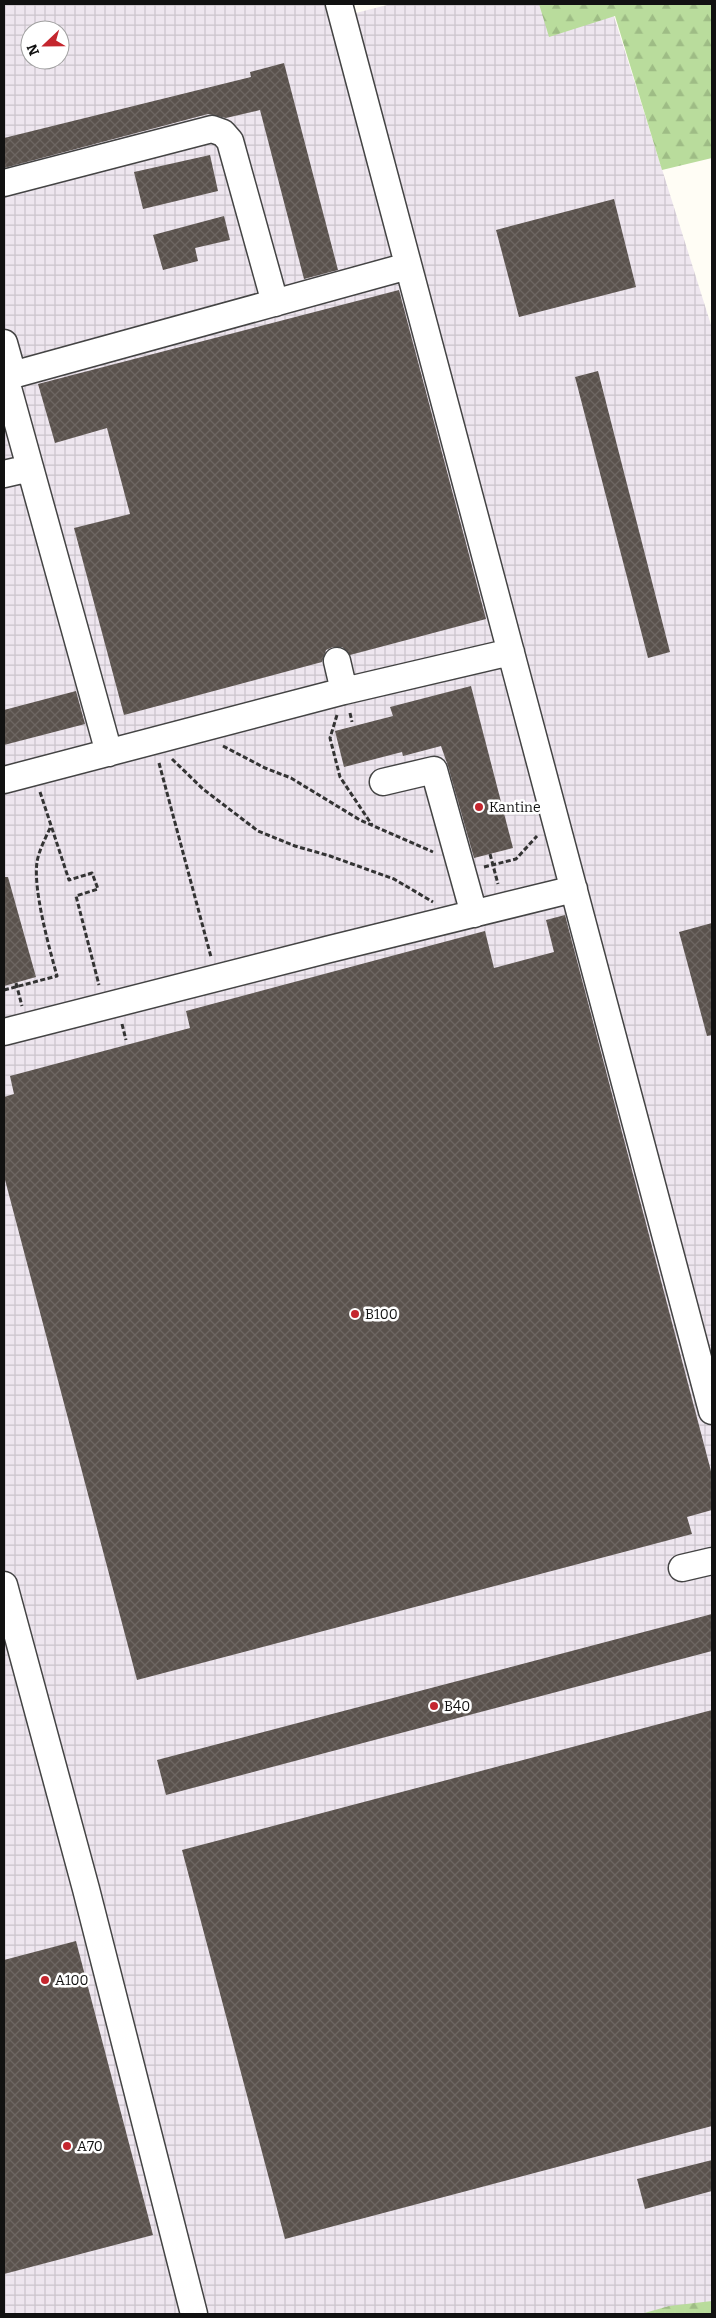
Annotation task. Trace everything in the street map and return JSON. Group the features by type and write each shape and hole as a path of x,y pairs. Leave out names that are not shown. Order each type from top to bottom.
{"lane":[{"path":"339,4 712,1410"},
{"path":"4,183 212,130 223,133 230,141 275,303"},
{"path":"109,752 5,377 408,266"},
{"path":"4,343 13,375"},
{"path":"4,474 30,468"},
{"path":"4,780 344,690 511,652"},
{"path":"337,661 344,690"},
{"path":"382,782 434,770 460,866 467,915"},
{"path":"4,1032 574,889"},
{"path":"682,1568 712,1561"},
{"path":"4,1585 86,1889 194,2314"}],"path":[{"path":"344,690 330,738 340,777 372,826"},
{"path":"201,728 228,750 291,778 372,826 433,852 460,866 493,865 516,859 554,817"},
{"path":"153,740 203,789 258,831 295,846 330,856 394,879 467,915"},
{"path":"153,740 217,978"},
{"path":"33,772 69,880 92,873 98,889 76,896 104,1008"},
{"path":"4,990 57,976 46,935 37,870 37,862 51,825"},
{"path":"490,854 504,906"}],"shaded area":[{"path":"4,4 331,4 352,14 391,4 610,4 712,328 712,2314 4,2314"}],"green space":[{"path":"539,4 712,4 712,158 662,170 615,16 549,37"},
{"path":"712,2301 712,2314 641,2314 669,2306"}],"building":[{"path":"284,63 338,270 304,279 260,110 226,118 208,114 4,168 4,138 251,77 250,72"},
{"path":"210,155 218,191 143,209 134,172"},
{"path":"614,199 636,287 519,317 496,230"},
{"path":"224,216 230,240 195,248 198,261 163,270 153,235"},
{"path":"399,290 486,619 350,655 342,647 333,647 326,650 322,662 124,715 74,528 130,514 107,428 55,443 38,384"},
{"path":"598,371 670,652 648,658 575,377"},
{"name":"Kantine","path":"471,686 513,848 474,858 441,746 403,756 402,752 344,767 335,731 393,716 390,707"},
{"path":"76,691 85,724 4,745 4,710"},
{"path":"4,877 8,877 36,977 4,986"},
{"name":"B100","path":"565,915 712,1475 712,1510 687,1517 692,1534 137,1680 4,1176 4,1097 14,1094 10,1076 190,1028 186,1011 485,931 494,968 554,952 546,920"},
{"path":"712,923 712,1035 707,1036 679,932"},
{"name":"B40","path":"712,1614 712,1651 166,1795 157,1760"},
{"path":"712,1710 712,2126 285,2239 182,1850"},
{"name":"A70","path":"76,1941 153,2235 4,2274 4,1960"},
{"path":"712,2160 712,2191 645,2209 637,2179"}],"place":[{"name":"Kantine","path":"479,807"},
{"name":"B100","path":"355,1314"},
{"name":"B40","path":"434,1706"},
{"name":"A100","path":"45,1980"},
{"name":"A70","path":"67,2146"}]}
